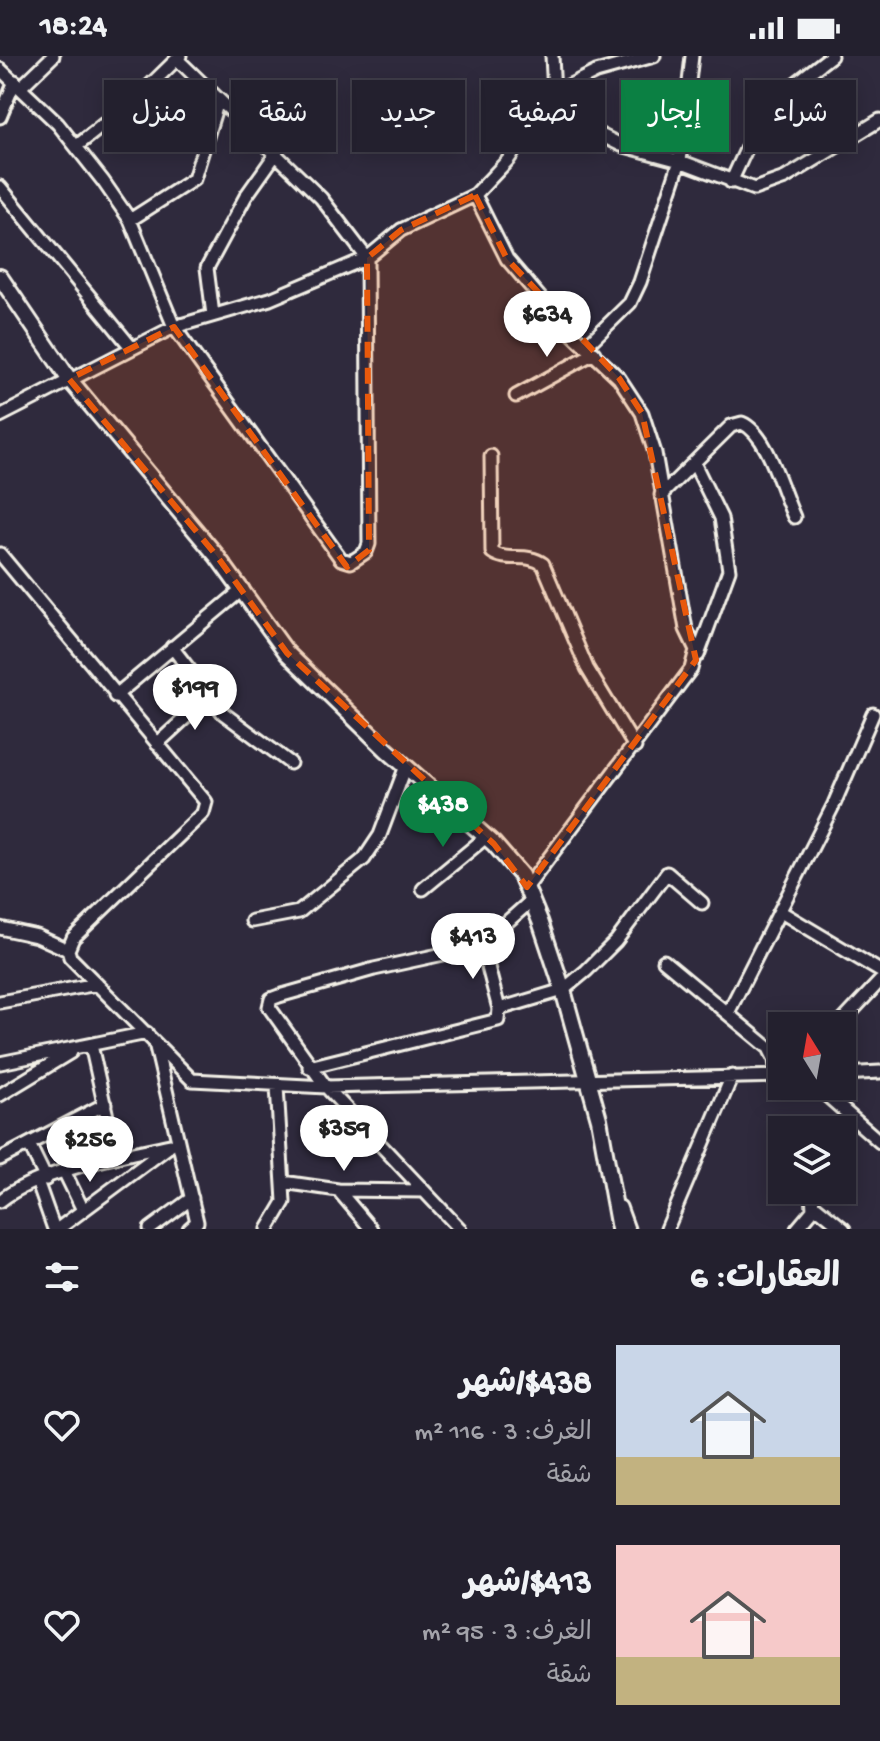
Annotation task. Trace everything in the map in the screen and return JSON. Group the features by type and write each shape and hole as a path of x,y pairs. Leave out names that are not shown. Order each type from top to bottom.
{"main road":[{"path":"0,277 69,379 243,589 287,653 514,866 530,894 563,990 614,1187 619,1229"}],"street":[{"path":"0,117 18,84 53,56"},
{"path":"552,56 553,80"},
{"path":"580,80 596,72 654,56"},
{"path":"516,396 590,350 633,296 680,161 692,56"},
{"path":"731,182 762,115 774,100 831,56"},
{"path":"0,69 78,145 130,220 174,327 341,559 351,562 366,552 369,544 367,258 321,198 218,101 179,58 139,96 78,145"},
{"path":"130,220 194,179 218,101"},
{"path":"605,137 621,145 680,161 746,189 770,186 880,120"},
{"path":"0,416 174,327 285,293 367,258 401,230 475,195 513,152"},
{"path":"213,315 207,268 246,196 275,155"},
{"path":"0,187 131,347"},
{"path":"475,195 507,259 541,302 619,378 648,425 675,579 696,660"},
{"path":"661,495 731,426 750,427 766,445 777,482 794,517"},
{"path":"491,456 492,552 501,557 531,558 543,564 587,668 635,747"},
{"path":"460,1229 309,1067 272,1014 271,999 374,969 482,944 530,894 696,660 729,570 721,518 694,463"},
{"path":"0,554 115,696 200,792 206,807 73,938 68,950 70,957 192,1080"},
{"path":"115,696 243,589"},
{"path":"172,647 209,696 239,728 290,763"},
{"path":"157,744 209,696"},
{"path":"728,1013 781,912 873,714"},
{"path":"252,921 299,912 364,859 380,835 406,766"},
{"path":"423,889 486,837"},
{"path":"499,1009 563,990 616,941 664,874 670,873 702,903"},
{"path":"781,912 880,971"},
{"path":"0,928 37,936 68,950"},
{"path":"309,1067 498,1020 499,1009 482,944"},
{"path":"664,961 768,1047"},
{"path":"851,1012 880,981"},
{"path":"0,1002 97,984"},
{"path":"0,1063 85,1046 151,1038"},
{"path":"151,1038 167,1090 175,1143 192,1198 195,1227"},
{"path":"0,1095 85,1046"},
{"path":"85,1046 105,1104 116,1157"},
{"path":"856,1073 880,1072"},
{"path":"667,1229 732,1076"},
{"path":"167,1090 192,1080 326,1087 768,1076"},
{"path":"268,1229 282,1208 277,1086"},
{"path":"832,1100 880,1142"},
{"path":"0,1159 105,1104"},
{"path":"0,1201 41,1180 175,1143"},
{"path":"29,1144 56,1229 175,1143"},
{"path":"65,1173 83,1210"},
{"path":"283,1182 338,1190 424,1191"},
{"path":"614,1187 628,1229"},
{"path":"338,1190 364,1226"},
{"path":"150,1229 192,1198"},
{"path":"797,1229 810,1216 813,1198 844,1229"}],"highlighted area":[{"path":"475,195 507,259 619,378 642,413 696,660 527,887 494,844 287,653 216,555 69,379 174,327 347,567 369,550 367,258 401,230"}]}
